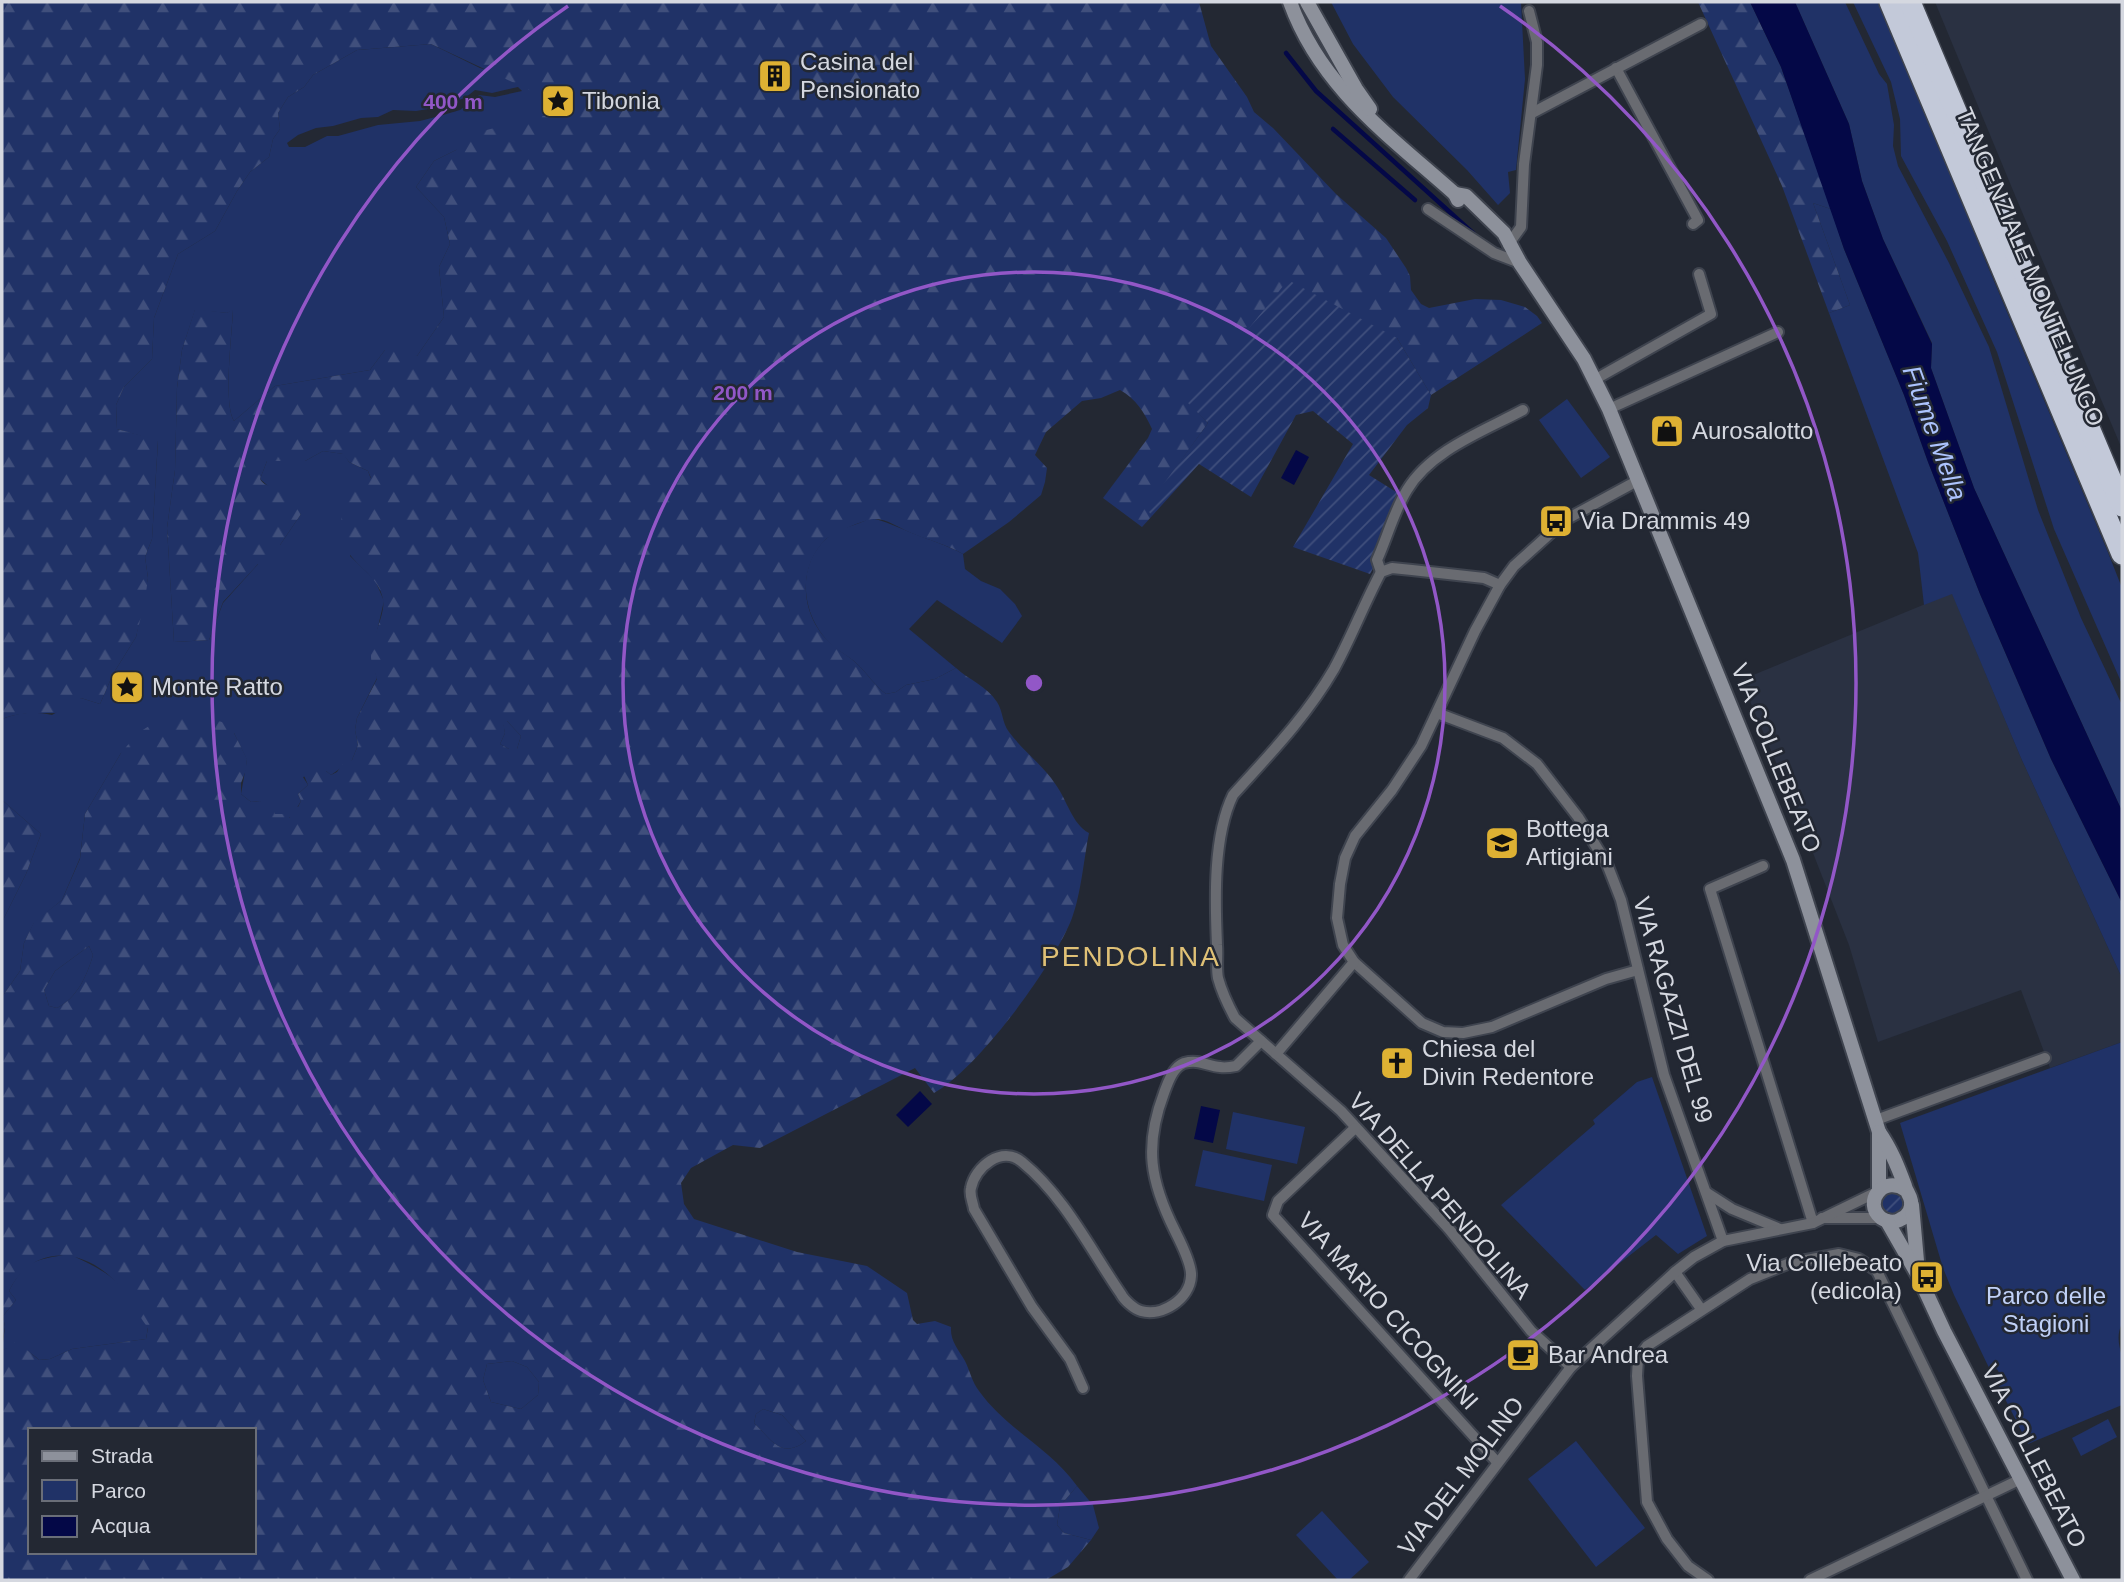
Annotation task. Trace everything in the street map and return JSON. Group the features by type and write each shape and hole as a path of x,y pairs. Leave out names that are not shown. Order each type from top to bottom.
{"highway":[{"name":"TANGENZIALE MONTELUNGO","path":"1890,2 2122,554"},
{"name":"TANGENZIALE MONTELUNGO","path":"1910,2 2122,506"}],"street":[{"path":"1290,2 1315,56 1344,93 1387,133"},
{"path":"1307,2 1356,89 1387,133"},
{"path":"1508,245 1521,227 1524,164 1532,113 1537,42 1529,10"},
{"path":"1532,113 1701,24"},
{"path":"1616,68 1698,220 1693,224"},
{"name":"VIA COLLEBEATO","path":"1387,133 1455,194 1459,203 1497,239 1508,245 1584,359 1609,409 1793,860 1878,1126 1889,1145 1908,1195 1919,1277"},
{"path":"1428,209 1494,253 1520,263"},
{"path":"1594,380 1711,314 1699,274"},
{"path":"1609,409 1778,332"},
{"name":"VIA DELLA PENDOLINA","path":"1523,410 1446,452 1426,466 1407,489 1377,561 1381,572 1335,667 1293,729 1233,795 1220,833 1216,909 1218,976 1224,1000 1235,1018 1340,1111 1449,1229 1531,1331 1571,1367"},
{"path":"1637,481 1565,520 1514,566 1500,585 1420,746 1392,790 1355,836 1345,858 1337,918 1343,945 1354,962 1422,1023 1444,1032 1463,1033 1492,1027 1606,979 1638,970"},
{"path":"1381,572 1392,568 1412,570 1484,578 1500,585"},
{"name":"VIA RAGAZZI DEL 99","path":"1437,712 1503,738 1537,764 1578,817 1606,864 1621,900 1664,1075 1723,1241"},
{"path":"1763,866 1710,888 1816,1220"},
{"path":"1276,1054 1354,962"},
{"path":"1083,1388 1070,1359 1032,1307 974,1209 970,1191 976,1173 993,1159 1009,1155 1021,1160 1082,1232 1124,1299 1140,1311 1167,1310 1184,1294 1191,1276 1183,1248 1159,1191 1153,1166 1150,1143 1156,1115 1169,1079 1181,1064 1199,1060 1220,1067 1236,1066 1261,1041"},
{"path":"1878,1126 2045,1058"},
{"name":"VIA COLLEBEATO","path":"1878,1126 1879,1191"},
{"name":"VIA MARIO CICOGNINI","path":"1355,1128 1278,1201 1273,1215 1497,1462"},
{"path":"1895,1184 1908,1195 1909,1212 1905,1217 1893,1222 1884,1220 1875,1208 1875,1196 1883,1187 1895,1184"},
{"name":"VIA DEL MOLINO","path":"1409,1580 1571,1367 1675,1272 1694,1257 1723,1241 1816,1220 1879,1191"},
{"path":"1707,1193 1732,1209 1780,1229"},
{"name":"VIA DEL MOLINO","path":"1816,1220 1884,1220"},
{"name":"VIA COLLEBEATO","path":"1884,1220 1919,1277 2073,1580"},
{"path":"1708,1580 1688,1566 1667,1539 1647,1502 1637,1376 1639,1358 1647,1346 1749,1279 1790,1263 1839,1254 1859,1259 1877,1271 2027,1580"},
{"path":"1675,1272 1701,1309"},
{"path":"1810,1580 2021,1479"}],"shaded area":[{"path":"1935,2 2122,2 2122,449 2017,200"},
{"path":"1952,593 2021,758 2122,978 2122,1042 2050,1068 2021,990 1878,1042 1849,945 1741,680"}],"green space":[{"path":"2,2 1199,2 1211,46 1247,97 1254,112 1273,128 1336,194 1386,238 1406,268 1410,276 1411,290 1421,304 1429,308 1475,299 1501,300 1525,307 1542,323 1431,395 1397,338 1189,403 1208,423 1147,508 1152,516 1142,527 1103,498 1152,429 1139,406 1120,390 1101,398 1082,401 1046,432 1035,455 1047,468 1041,495 1009,522 963,554 888,522 874,519 826,539 816,551 810,565 806,594 815,623 835,647 856,663 886,694 896,692 906,685 935,679 956,668 993,696 1009,732 1051,778 1078,824 1089,833 1080,887 1072,918 1063,938 1032,988 992,1039 952,1081 934,1093 915,1068 760,1148 733,1145 691,1168 681,1183 684,1204 694,1219 797,1252 867,1266 907,1293 913,1320 917,1324 935,1321 951,1327 953,1341 979,1391 1002,1417 1055,1461 1077,1486 1060,1506 1057,1525 1064,1533 1091,1540 1068,1567 1046,1580 2,1580 2,1350 16,1341 39,1360 50,1359 72,1349 146,1339 148,1328 123,1290 100,1268 71,1256 56,1256 43,1259 18,1276 9,1291 16,1300 3,1316 5,1327 2,1341 2,997 20,971 24,943 34,922 62,900 80,859 85,814 121,753 138,733 157,721 198,716 226,723 247,759 241,794 251,802 271,804 275,814 285,814 290,818 293,807 298,807 301,801 298,794 308,785 303,773 307,766 312,762 319,762 326,766 326,771 331,775 337,772 344,762 352,760 358,745 355,730 357,718 377,679 371,650 383,599 374,580 346,548 341,530 346,501 359,485 371,478 368,471 349,462 343,454 323,451 305,461 267,461 260,479 266,485 290,484 299,491 301,501 297,508 301,514 280,545 281,558 265,567 258,564 223,602 209,640 174,642 167,528 175,470 177,388 182,350 195,309 227,313 233,309 229,400 234,421 275,386 370,370 385,350 399,343 417,356 444,317 439,267 450,244 444,217 416,187 434,161 456,150 466,135 568,110 566,98 561,91 558,89 555,93 542,96 431,44 357,50 313,75 304,87 288,97 278,113 280,129 273,139 269,157 250,172 215,231 178,254 154,318 152,359 124,387 116,405 117,429 158,440 152,539 145,557 148,578 136,637 113,674 100,704 81,698 72,711 2,719","holes":["503,721 507,721 521,736 517,749 509,749 500,744 505,733","89,946 93,955 76,992 57,1008 49,1006 44,990 55,971","512,1361 527,1367 539,1382 538,1395 521,1409 491,1402 483,1380 487,1364","763,1409 782,1415 806,1441 790,1448 777,1445 754,1423 756,1414"]},
{"path":"1331,2 1521,2 1525,79 1516,170 1508,172 1510,193 1498,205 1467,170 1393,97 1353,44"},
{"path":"1698,2 1750,2 1781,67 1831,209 1813,203 1850,305 1829,313 1782,186"},
{"path":"1795,2 1845,2 1879,74 1887,84 1894,125 1893,146 1898,166 1989,347 2038,510 2081,618 2122,705 2122,811 1974,488 1931,368 1932,343 1883,239 1862,181 1849,124"},
{"path":"1853,2 1879,3 1937,137 1986,262 2122,588 2122,684 2054,529 1997,352 1947,241 1901,156 1900,119 1891,82"},
{"path":"431,44 480,68 562,91 566,97 568,111 456,150 434,161 416,187 444,217 450,244 439,267 444,317 417,356 385,350 370,370 275,386 234,421 229,400 233,310 227,313 195,310 182,350 177,388 175,470 167,528 174,642 209,640 223,603 259,563 280,545 301,514 260,479 267,461 305,461 323,451 344,454 349,462 368,471 371,479 350,556 375,580 384,601 371,657 377,678 357,718 355,730 358,745 352,760 331,775 326,771 303,777 308,785 298,794 301,801 291,818 275,814 260,801 251,802 241,794 247,760 234,733 121,753 85,814 80,858 62,900 34,923 24,943 20,971 2,997 2,922 26,874 41,834 2,800 2,719 27,713 52,715 81,698 100,704 113,674 136,637 148,578 145,557 152,539 158,441 117,429 116,405 124,387 152,359 154,318 178,254 215,231 250,172 269,157 273,139 280,129 278,113 288,97 304,87 313,75 357,50","holes":["518,87 522,91 495,97 479,95 460,110 420,121 378,125 338,136 327,136 305,147 289,147 287,143 316,128 378,117 393,110 416,111 434,108 465,98 475,90 492,93"]},
{"path":"1813,203 1831,209 1844,249 1904,395 1980,594 2051,759 2122,903 2122,978 2021,758 1952,594 1924,605 1918,553 1829,313 1850,305"},
{"path":"1288,280 1397,338 1431,395 1428,408 1407,425 1369,475 1409,500 1370,574 1293,547 1353,444 1313,411 1296,415 1251,497 1199,464 1152,516 1146,508 1208,423 1188,403"},
{"path":"1567,399 1610,457 1581,478 1539,420"},
{"path":"870,518 963,554 965,569 981,581 1000,589 1015,604 1022,616 1002,643 937,600 909,629 956,668 935,679 906,685 896,692 886,694 860,667 834,647 823,636 809,608 806,578 810,563 817,550 832,534"},
{"path":"502,720 507,721 521,736 517,749 509,749 500,744 505,733"},
{"path":"2,800 41,834 26,874 2,922"},
{"path":"89,946 93,955 80,986 64,1004 57,1008 49,1006 44,990 55,971"},
{"name":"Parco delle Stagioni","path":"2122,1042 2122,1323 2119,1344 2123,1363 2122,1405 2028,1444 1996,1381 2002,1378 1997,1369 1991,1372 1943,1268 1900,1123"},
{"path":"1652,1077 1707,1236 1678,1254 1656,1235 1585,1290 1501,1205 1595,1124 1593,1120 1637,1082"},
{"path":"1233,1112 1305,1127 1297,1164 1226,1149"},
{"path":"1203,1150 1272,1165 1264,1201 1195,1186"},
{"path":"1888,1192 1896,1192 1903,1199 1903,1207 1896,1214 1888,1214 1881,1207 1881,1199"},
{"path":"69,1254 104,1272 119,1284 148,1327 146,1339 72,1349 50,1359 39,1360 22,1349 2,1350 5,1327 3,1316 16,1300 9,1291 15,1280 33,1263"},
{"path":"512,1361 527,1367 539,1382 538,1395 521,1409 491,1402 483,1380 487,1364"},
{"path":"763,1409 782,1415 806,1441 797,1446 783,1448 771,1441 754,1423 756,1414"},
{"path":"2108,1419 2117,1437 2081,1456 2072,1438"},
{"path":"1576,1441 1645,1528 1596,1567 1528,1479"},
{"path":"1077,1486 1093,1505 1099,1528 1091,1540 1064,1533 1057,1525 1060,1506"},
{"path":"1322,1511 1369,1562 1349,1580 1338,1580 1296,1535"}],"water":[{"name":"Fiume Mella","path":"1750,2 1795,2 1849,124 1862,181 1883,239 1932,344 1931,368 1974,488 2122,811 2122,903 2051,759 1980,594 1904,395 1844,249 1781,67"},
{"path":"1296,450 1309,457 1294,485 1281,478"},
{"path":"920,1091 932,1104 908,1127 896,1115"},
{"path":"1201,1106 1220,1110 1213,1143 1194,1139"}],"waterway":[{"path":"1286,53 1316,91 1474,234"},
{"path":"1333,129 1415,200"}],"place":[{"name":"Casina del Pensionato","path":"775,76"},
{"name":"Tibonia","path":"558,101"},
{"name":"Aurosalotto","path":"1667,431"},
{"name":"Via Drammis 49","path":"1556,521"},
{"name":"Monte Ratto","path":"127,687"},
{"name":"Bottega Artigiani","path":"1502,843"},
{"name":"Chiesa del Divin Redentore","path":"1397,1063"},
{"name":"Via Collebeato (edicola)","path":"1927,1277"},
{"name":"Bar Andrea","path":"1523,1355"}],"district":[{"name":"PENDOLINA","path":"1131,956"}]}
